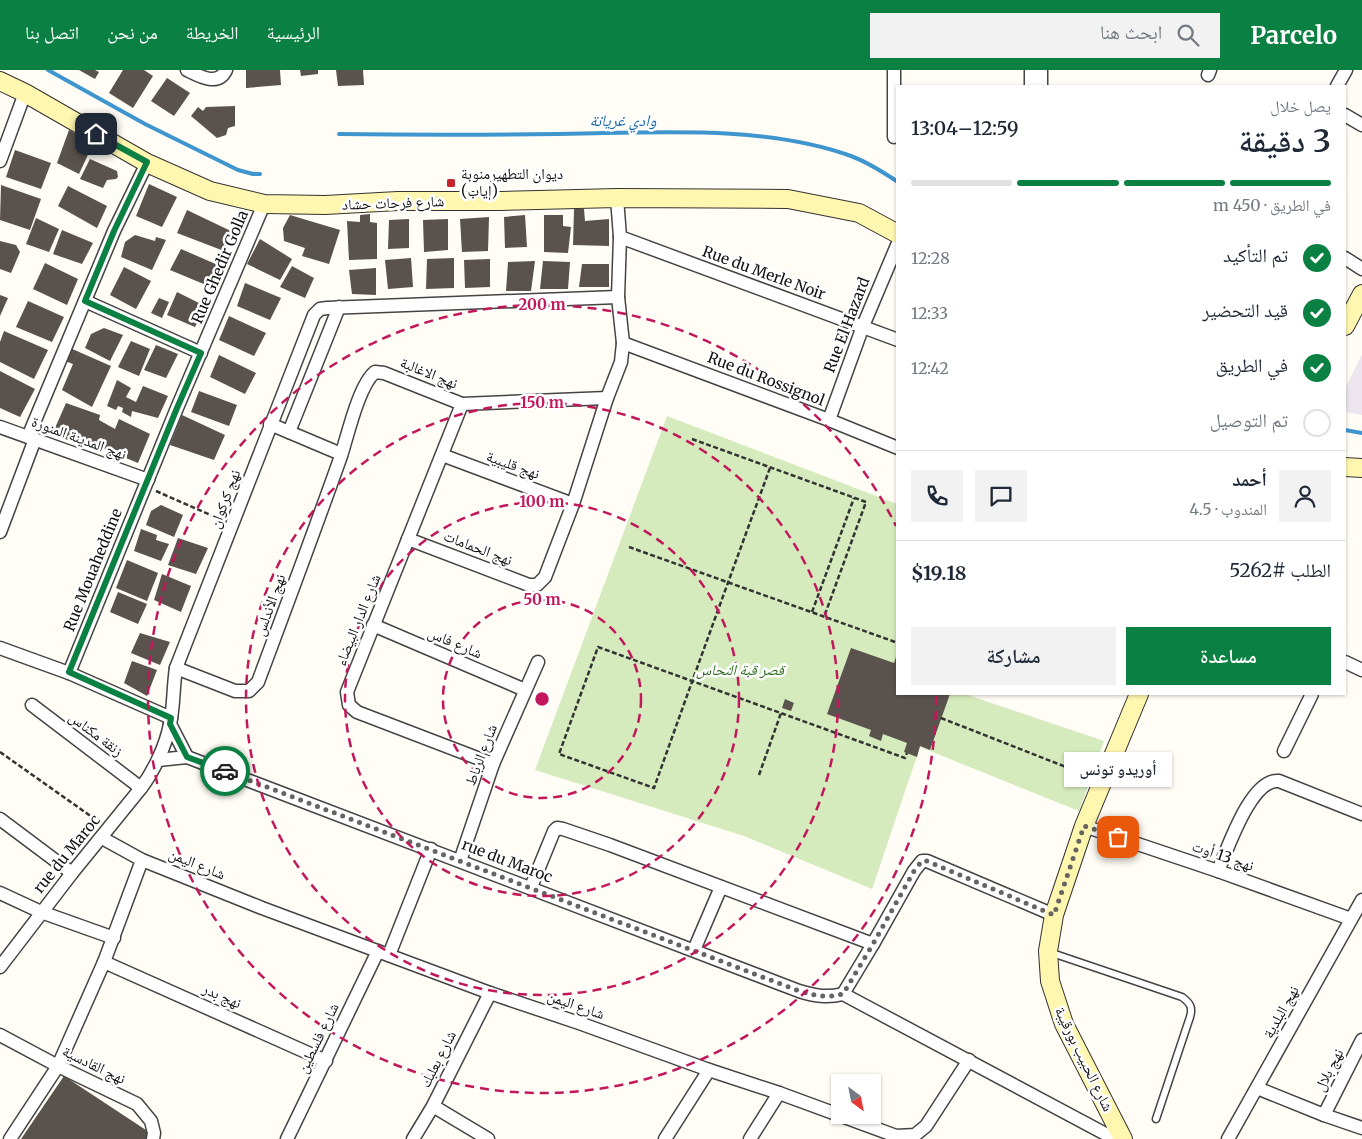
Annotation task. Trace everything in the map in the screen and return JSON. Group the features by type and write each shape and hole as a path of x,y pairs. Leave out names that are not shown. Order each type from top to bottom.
{"street":[{"path":"187,70 197,76 213,80 220,78 226,70"},
{"path":"894,70 894,137"},
{"path":"1031,70 1031,85"},
{"path":"1041,70 1041,85"},
{"path":"1338,85 1346,70"},
{"name":"شارع فرحات حشاد","path":"0,80 147,162 210,191 264,204 325,205 398,201 618,198 788,199 859,213 896,233"},
{"path":"0,161 25,93"},
{"path":"1346,116 1362,126"},
{"path":"0,532 31,438 85,301 114,231 147,162"},
{"path":"573,504 607,398 621,362 623,343 618,297 620,237 618,198"},
{"name":"Rue Ghedir Golla","path":"146,483 264,204"},
{"name":"Rue du Merle Noir","path":"620,237 896,339"},
{"name":"Rue El Hazard","path":"829,420 863,326 896,248"},
{"path":"1346,259 1362,269"},
{"path":"1346,324 1362,294"},
{"name":"نهج كركوان","path":"170,721 176,668 270,424 314,315 320,309 618,297"},
{"path":"85,301 201,353"},
{"path":"289,432 339,307"},
{"name":"Rue du Rossignol","path":"623,343 829,420 896,447"},
{"name":"نهج الاغالبة","path":"341,454 369,377 375,372 384,373 462,404 607,398"},
{"name":"شارع الدار البيضاء","path":"462,404 347,692 349,705 357,712 493,764"},
{"path":"270,424 341,454"},
{"name":"نهج المدينة المنورة","path":"0,427 146,483"},
{"name":"نهج الأندلس","path":"176,668 235,691 249,691 258,682 341,454"},
{"name":"نهج قليبية","path":"442,455 573,504"},
{"path":"1346,467 1362,468"},
{"name":"Rue Mouaheddine","path":"69,672 146,483"},
{"name":"نهج الحمامات","path":"408,539 529,585 538,585 545,577 573,504"},
{"name":"شارع فاس","path":"373,625 525,690"},
{"path":"0,648 69,672 170,721 187,757"},
{"name":"شارع الرباط","path":"460,861 493,764 538,662"},
{"path":"1346,662 1362,670"},
{"name":"شارع الحبيب بورقيبة","path":"1123,1139 1064,1024 1050,980 1048,951 1054,915 1084,826 1139,695"},
{"path":"1284,751 1312,695"},
{"name":"زنقة مكناس","path":"32,705 141,788"},
{"name":"rue du Maroc","path":"0,967 149,777 158,760 170,721"},
{"name":"rue du Maroc","path":"158,760 187,757 811,994 828,997 843,994"},
{"path":"1218,871 1250,800 1258,790 1270,781 1279,781 1362,814"},
{"path":"0,819 72,873"},
{"name":"نهج 13 أوت","path":"1084,826 1218,871 1351,919"},
{"path":"531,887 543,855 557,828 610,845 873,944"},
{"name":"شارع اليمن","path":"105,833 142,860 262,908 490,993 779,1093 896,1136 915,1135 926,1126 969,1060"},
{"name":"شارع فلسطين","path":"288,1138 326,1061 384,953 431,849"},
{"path":"10,1139 58,1066 114,938 142,860"},
{"path":"1054,915 927,861 922,861 914,871 843,994 1115,1139"},
{"path":"694,950 720,887"},
{"path":"0,893 42,912 114,938"},
{"name":"نهج البلدية","path":"1228,1139 1362,900"},
{"name":"نهج بدر","path":"104,962 326,1061"},
{"name":"شارع بعلبك","path":"413,1139 490,993"},
{"name":"نهج القادسية","path":"0,1035 58,1066 137,1104 151,1121 154,1133 153,1139"},
{"name":"نهج بلال","path":"1324,1115 1362,1040"},
{"path":"665,1139 709,1070"},
{"path":"1257,1088 1362,1128"},
{"path":"750,1139 779,1093"},
{"path":"432,1106 488,1139"}],"lane":[{"path":"1048,951 1182,997 1190,1003 1192,1009 1190,1017 1156,1119"}],"path":[{"path":"692,439 866,502 824,617"},
{"path":"770,468 692,681 654,788 559,754 598,648 692,681 905,758 907,753"},
{"path":"146,483 232,524"},
{"path":"812,612 854,498"},
{"path":"629,547 896,642"},
{"path":"759,775 781,713"},
{"path":"941,718 1102,782"},
{"path":"0,752 105,833"}],"shaded area":[{"path":"1362,354 1362,415 1346,412 1346,387"}],"green space":[{"name":"قصر قبة النحاس","path":"667,416 896,504 896,695 968,695 1104,741 1079,811 920,747 872,889 744,836 535,770"}],"building":[{"path":"79,70 95,70 99,72 95,79"},
{"path":"123,70 144,70 153,76 133,108 109,93"},
{"path":"246,70 280,70 281,85 246,88"},
{"path":"300,70 318,70 318,74 301,76"},
{"path":"336,70 363,70 364,85 338,86"},
{"path":"167,78 190,93 174,116 151,101"},
{"path":"235,106 235,126 228,128 226,135 217,138 191,116 198,107 203,111 206,107"},
{"path":"69,130 93,144 79,174 57,163"},
{"path":"15,150 51,163 41,189 6,177"},
{"path":"90,159 117,171 118,177 107,180 103,188 80,179"},
{"path":"149,184 177,197 162,227 136,216"},
{"path":"1,185 41,199 30,230 0,220"},
{"path":"68,186 107,206 97,228 58,206"},
{"path":"574,209 584,209 585,221 609,219 609,246 573,245"},
{"path":"187,210 233,232 224,251 177,233"},
{"path":"370,214 370,222 377,223 377,259 349,260 347,221 360,222 360,215"},
{"path":"290,215 340,230 329,264 302,256 305,248 284,241 283,228"},
{"path":"525,215 527,247 505,248 504,217"},
{"path":"544,215 563,215 563,226 571,227 568,253 544,252"},
{"path":"489,217 488,251 462,252 460,219"},
{"path":"36,218 59,229 49,252 26,244"},
{"path":"409,219 409,248 388,249 389,220"},
{"path":"448,219 448,250 424,252 423,220"},
{"path":"62,230 93,243 82,264 53,254"},
{"path":"135,235 155,241 156,237 166,240 152,270 121,257 125,242"},
{"path":"260,239 292,259 280,280 247,264"},
{"path":"0,241 16,245 20,252 11,273 0,269"},
{"path":"181,249 218,265 206,285 170,270"},
{"path":"411,258 413,287 388,289 385,260"},
{"path":"454,258 454,288 426,289 427,259"},
{"path":"490,259 490,287 465,288 464,260"},
{"path":"535,261 531,291 506,291 508,262"},
{"path":"543,261 570,262 568,289 540,289"},
{"path":"45,263 78,279 67,305 33,289"},
{"path":"582,264 609,264 609,287 579,287"},
{"path":"292,266 314,278 305,298 280,287"},
{"path":"124,267 151,281 136,309 110,295"},
{"path":"376,268 376,295 352,294 349,270"},
{"path":"245,283 281,298 270,320 237,306"},
{"path":"177,292 205,306 195,327 167,315"},
{"path":"0,295 8,298 0,316"},
{"path":"159,298 169,302 162,318 151,313"},
{"path":"28,301 64,317 52,342 16,327"},
{"path":"229,316 266,333 254,356 219,340"},
{"path":"104,328 123,335 110,361 85,348 91,334"},
{"path":"4,331 48,350 34,379 0,362 0,342"},
{"path":"131,341 150,349 139,376 118,367"},
{"path":"156,345 178,354 166,378 144,370"},
{"path":"70,348 111,366 92,407 62,390 73,364 65,361"},
{"path":"219,355 256,373 245,394 210,377"},
{"path":"0,371 35,389 20,417 0,408"},
{"path":"117,380 131,388 126,397 136,402 143,386 168,396 158,418 132,411 131,417 122,412 123,408 118,406 116,410 107,406"},
{"path":"199,391 237,405 229,426 191,412"},
{"path":"66,403 100,415 99,420 115,429 119,419 150,434 138,463 102,448 89,444 88,446 52,435"},
{"path":"182,415 225,435 214,460 170,445"},
{"path":"161,505 183,515 174,537 146,525 151,511"},
{"path":"141,529 157,535 156,540 169,544 161,561 134,551"},
{"path":"178,538 208,548 196,574 168,565"},
{"path":"127,560 158,573 147,601 116,588"},
{"path":"162,574 191,586 181,612 154,600"},
{"path":"118,592 147,604 138,624 110,612"},
{"path":"140,633 170,642 160,665 131,653"},
{"path":"851,648 894,663 896,657 896,695 950,695 930,750 920,746 917,757 904,752 907,743 883,734 881,741 869,736 871,730 827,714"},
{"path":"132,661 157,670 147,696 124,683"},
{"path":"785,699 794,703 791,711 782,708"},
{"path":"64,1076 152,1134 149,1139 21,1139"}],"waterway":[{"path":"48,70 145,124 238,170 260,174"},
{"name":"وادي غريانة","path":"339,134 503,135 668,132 744,135 781,139 817,146 851,156 896,181"},
{"name":"وادي غريانة","path":"1346,430 1362,433"}],"way so far":[{"path":"225,771 799,991 821,997 843,994 917,865 922,861 927,861 1054,915 1084,826 1118,837"}],"place":[{"name":"ديوان التطهيرمنوبة (إياب)","path":"451,183"},
{"name":"أوريدو تونس","path":"1118,837"}],"route":[{"path":"96,134 147,162 114,231 85,301 201,353 69,672 171,718 170,724 187,757 225,771"}]}
